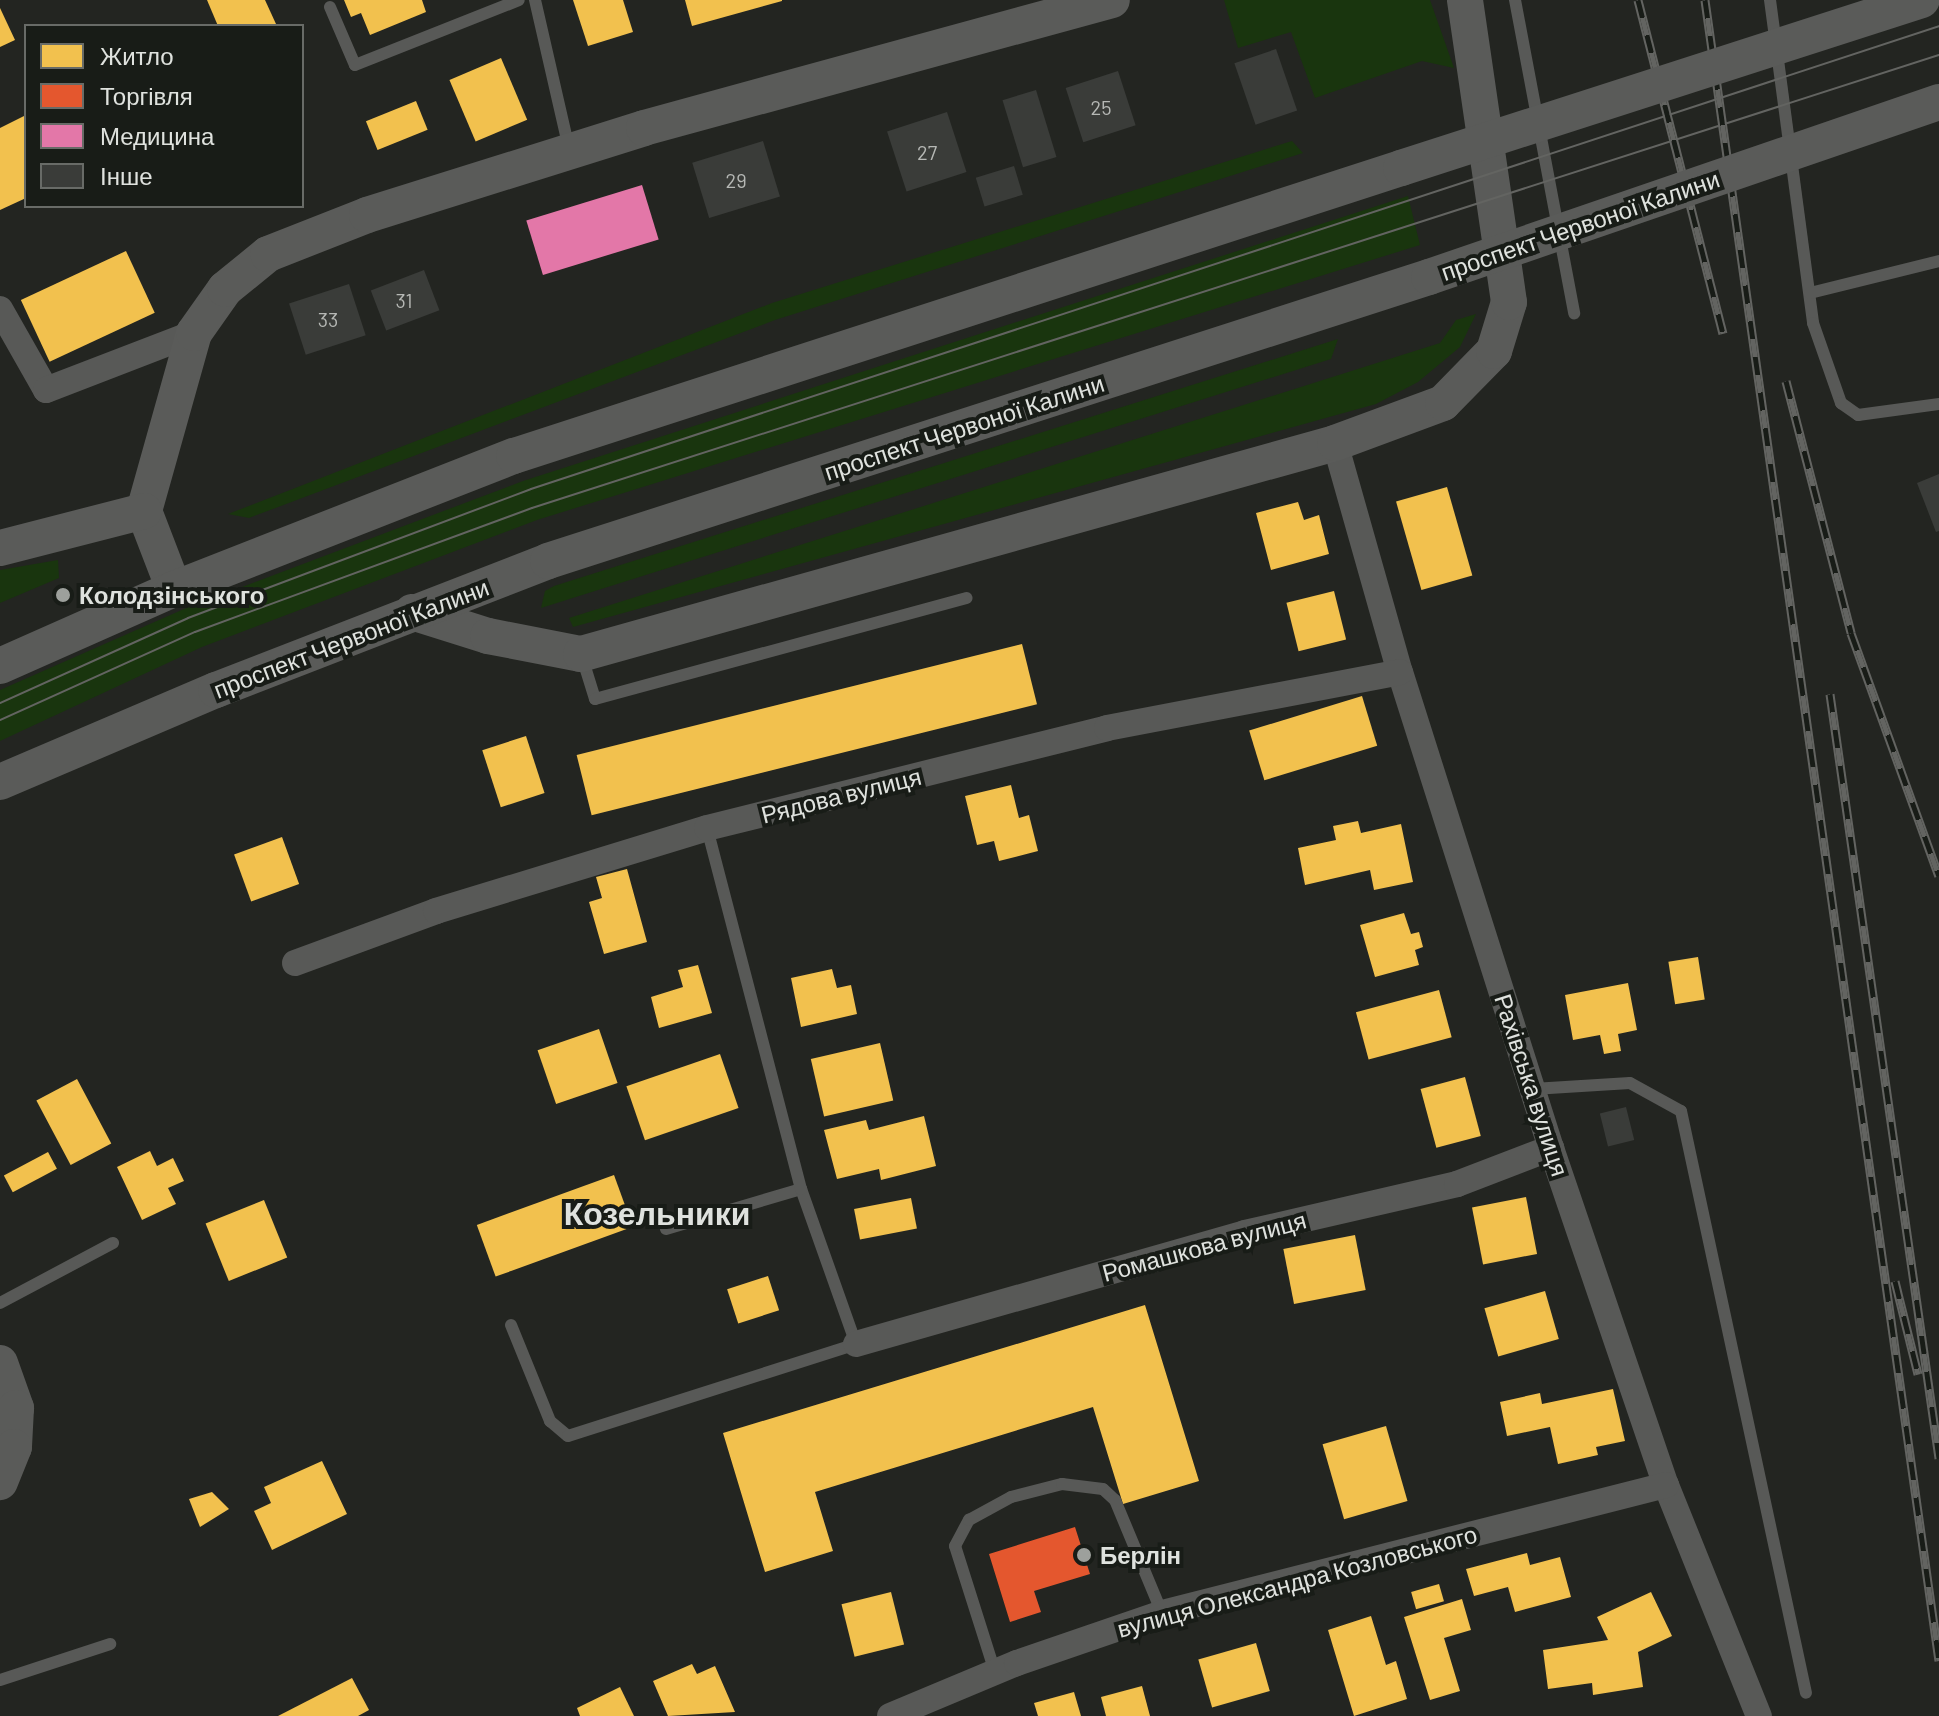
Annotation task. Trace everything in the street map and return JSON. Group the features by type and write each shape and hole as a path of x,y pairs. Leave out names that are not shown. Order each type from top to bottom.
{"main road":[{"path":"174,589 144,511 194,333 225,289 268,254 367,215 570,151 1112,0"},
{"path":"412,612 488,636 581,654 1335,443 1443,403 1494,351 1509,302 1465,0"},
{"path":"0,666 174,589 514,456 1922,0"},
{"name":"проспект Червоної Калини","path":"0,782 412,612 548,561 1429,277 1939,102"},
{"path":"0,548 144,511"},
{"path":"0,1363 16,1408 14,1447 0,1482"}],"street":[{"path":"0,309 46,390 194,333"},
{"name":"Рахівська вулиця","path":"1335,443 1400,672 1551,1148 1666,1485 1759,1716"},
{"name":"Рядова вулиця","path":"295,963 436,911 707,828 1107,728 1400,672"},
{"name":"Ромашкова вулиця","path":"856,1344 1245,1233 1457,1184 1551,1148"},
{"name":"вулиця Олександра Козловського","path":"890,1716 995,1672 1162,1613 1666,1485"}],"lane":[{"path":"330,7 355,65 519,0"},
{"path":"535,0 570,151"},
{"path":"1515,0 1574,313"},
{"path":"1770,0 1813,323 1841,403 1858,415 1939,404"},
{"path":"1810,293 1939,261"},
{"path":"581,654 595,699 967,598"},
{"path":"511,1325 550,1421 568,1436 856,1344 801,1189 707,828"},
{"path":"1533,1089 1630,1083 1681,1111 1806,1693"},
{"path":"666,1229 801,1189"},
{"path":"0,1303 113,1243"},
{"path":"995,1672 955,1546 969,1520 1011,1497 1062,1484 1103,1489 1115,1500 1162,1613"},
{"path":"0,1680 110,1644"}],"green space":[{"path":"1224,0 1430,0 1454,68 1422,61 1315,98 1291,32 1238,48"},
{"path":"1292,141 1303,153 775,320 249,518 228,514 772,303"},
{"path":"1408,196 1420,245 537,520 202,647 0,741 0,690 184,609 523,481"},
{"path":"1476,314 1460,347 1418,382 1376,404 573,627 569,618 1440,343 1456,320"},
{"path":"1338,339 1331,359 541,608 545,591 554,586"},
{"path":"58,560 59,578 0,603 0,570"}],"building: Житло":[{"path":"207,0 265,0 276,24 217,24"},
{"path":"344,0 422,0 426,12 370,35 361,13 351,17"},
{"path":"573,0 623,0 633,32 588,46"},
{"path":"685,0 782,0 782,1 692,26"},
{"path":"0,8 15,40 0,47"},
{"path":"501,58 527,120 476,142 449,80"},
{"path":"416,101 428,130 378,150 366,121"},
{"path":"24,116 24,199 0,210 0,128"},
{"path":"126,251 155,313 50,362 21,300"},
{"path":"1447,487 1472,575 1421,590 1396,502"},
{"path":"1298,502 1304,520 1319,515 1329,554 1271,570 1256,513"},
{"path":"1334,591 1346,640 1299,651 1286,603"},
{"path":"1022,644 1037,704 592,815 577,755"},
{"path":"1362,696 1377,746 1264,780 1249,730"},
{"path":"526,736 545,793 501,807 482,750"},
{"path":"1011,785 1019,818 1029,815 1038,851 999,861 994,841 977,845 965,796"},
{"path":"1358,821 1361,833 1401,824 1413,882 1374,890 1370,870 1305,885 1298,848 1336,840 1333,826"},
{"path":"282,837 299,884 251,901 234,854"},
{"path":"627,869 647,942 604,954 589,902 602,898 596,877"},
{"path":"1404,913 1411,934 1419,932 1423,947 1415,950 1419,965 1375,977 1360,925"},
{"path":"1698,957 1705,999 1675,1004 1668,962"},
{"path":"698,965 712,1013 659,1028 651,997 683,987 678,970"},
{"path":"832,969 837,988 851,985 857,1014 801,1027 791,978"},
{"path":"1628,983 1637,1030 1618,1034 1621,1051 1604,1054 1600,1035 1573,1040 1565,995"},
{"path":"1439,990 1452,1037 1369,1060 1356,1012"},
{"path":"599,1029 618,1083 556,1104 538,1050"},
{"path":"880,1043 893,1100 824,1116 811,1059"},
{"path":"720,1054 739,1108 645,1140 626,1086"},
{"path":"1465,1077 1481,1136 1436,1148 1421,1089"},
{"path":"77,1079 111,1143 71,1165 36,1101"},
{"path":"924,1116 936,1166 881,1180 879,1169 837,1179 824,1130 866,1120 869,1130"},
{"path":"150,1151 157,1166 173,1158 184,1181 168,1188 176,1204 142,1220 117,1167"},
{"path":"48,1152 57,1169 13,1192 4,1175"},
{"path":"614,1175 633,1227 496,1277 477,1225"},
{"path":"1526,1197 1537,1254 1483,1264 1472,1207"},
{"path":"911,1198 917,1228 860,1239 854,1209"},
{"path":"264,1200 287,1257 229,1281 206,1224"},
{"path":"1355,1235 1366,1290 1294,1304 1283,1249"},
{"path":"768,1276 779,1310 738,1324 727,1289"},
{"path":"1545,1291 1559,1339 1498,1356 1484,1308"},
{"path":"1145,1305 1199,1481 1123,1504 1093,1407 815,1492 833,1551 765,1572 723,1433"},
{"path":"1613,1389 1625,1441 1596,1447 1598,1455 1558,1464 1550,1427 1507,1436 1500,1402 1540,1393 1542,1404"},
{"path":"1386,1426 1407,1501 1344,1519 1323,1444"},
{"path":"322,1461 347,1514 272,1550 254,1511 271,1503 264,1487"},
{"path":"212,1492 229,1509 200,1527 189,1499"},
{"path":"1527,1553 1530,1565 1560,1557 1571,1597 1515,1612 1508,1587 1474,1596 1466,1569"},
{"path":"1439,1584 1444,1601 1416,1609 1411,1592"},
{"path":"891,1592 904,1644 855,1657 842,1604"},
{"path":"1651,1592 1672,1636 1638,1652 1643,1687 1593,1695 1592,1683 1548,1689 1543,1650 1608,1640 1597,1617"},
{"path":"1462,1599 1471,1630 1444,1638 1460,1691 1430,1700 1404,1617"},
{"path":"1371,1616 1386,1665 1396,1661 1407,1699 1354,1716 1328,1630"},
{"path":"1256,1643 1270,1691 1212,1708 1198,1660"},
{"path":"692,1664 697,1674 715,1666 735,1712 668,1716 653,1681"},
{"path":"352,1678 369,1710 358,1716 278,1716"},
{"path":"1142,1686 1150,1716 1106,1716 1101,1697"},
{"path":"620,1687 634,1716 580,1716 577,1708"},
{"path":"1074,1692 1081,1716 1038,1716 1034,1703"}],"building: Торгівля":[{"path":"1075,1527 1090,1574 1034,1591 1041,1612 1010,1622 989,1554"}],"building: Медицина":[{"path":"642,185 659,240 543,275 526,220"}],"building: Інше":[{"path":"1276,49 1297,110 1256,125 1234,63"},
{"path":"1118,71 1136,125 1083,142 1066,88"},
{"path":"1036,90 1056,157 1023,167 1003,100"},
{"path":"947,112 966,172 907,191 887,131"},
{"path":"763,141 780,196 709,218 692,163"},
{"path":"1014,166 1023,195 985,206 976,178"},
{"path":"424,270 439,310 386,331 371,290"},
{"path":"349,284 366,335 306,355 289,303"},
{"path":"1939,474 1939,531 1936,532 1917,483"},
{"path":"1626,1107 1634,1140 1608,1147 1600,1114"}],"tram line":[{"path":"0,703 188,618 531,489 1939,26"},
{"path":"0,720 195,632 532,508 1939,55"}],"railway":[{"path":"1638,0 1723,333"},
{"path":"1705,0 1939,1661"},
{"path":"1786,381 1851,633 1939,876"},
{"path":"1830,694 1939,1458"},
{"path":"1895,1281 1918,1374"}],"place":[{"name":"Колодзінського","path":"63,595"},
{"name":"Берлін","path":"1084,1555"}],"district":[{"name":"Козельники","path":"657,1212"}]}
